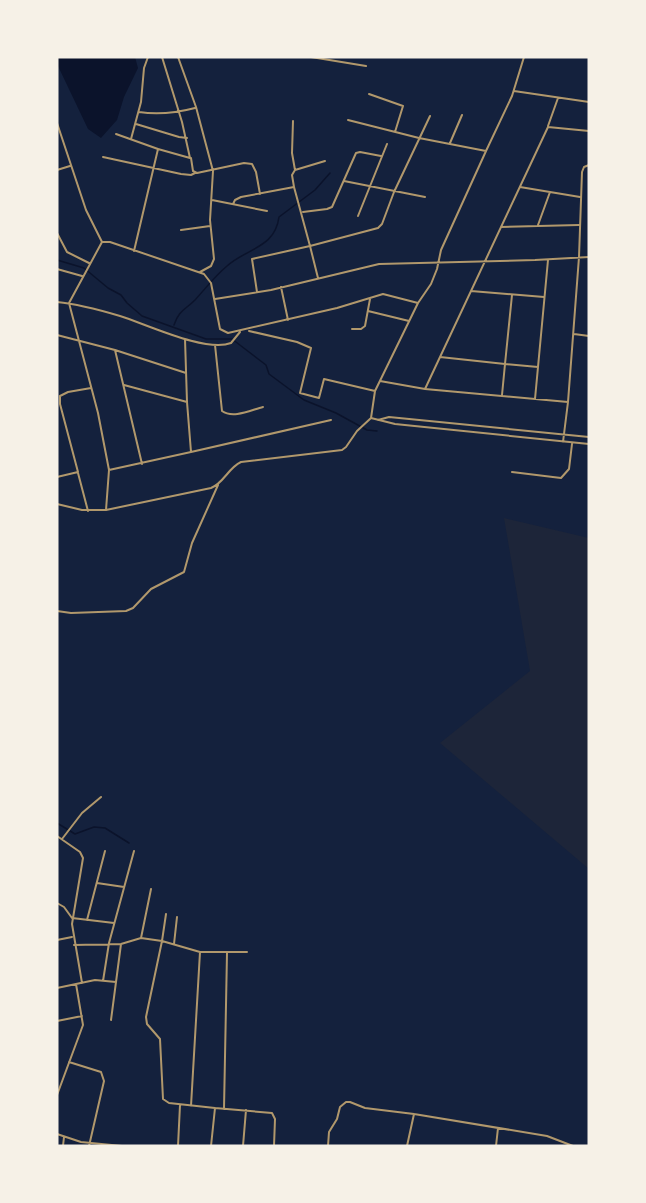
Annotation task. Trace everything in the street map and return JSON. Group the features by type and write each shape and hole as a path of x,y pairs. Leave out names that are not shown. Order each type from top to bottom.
{"street":[{"path":"131,139 139,112 144,68 148,57"},
{"path":"162,57 187,138 192,169 195,173"},
{"path":"178,57 196,108 213,171 210,226 213,262 200,272"},
{"path":"311,57 366,66"},
{"path":"342,57 342,62"},
{"path":"57,611 71,613 126,611 133,608 151,589 184,572 190,549 218,485 232,466 241,462 282,456 308,456 340,451 371,418 375,391 418,303 431,284 441,250 514,91 524,57"},
{"path":"514,91 589,102"},
{"path":"369,94 403,106 396,132"},
{"path":"424,389 548,127 558,98"},
{"path":"139,112 161,114 196,108"},
{"path":"450,143 462,115"},
{"path":"257,292 252,259 378,228 382,224 394,192 430,116"},
{"path":"348,120 419,138 486,151"},
{"path":"293,122 292,153 295,170 292,176 318,278"},
{"path":"57,123 86,210 102,242"},
{"path":"136,123 187,138"},
{"path":"548,127 589,131"},
{"path":"116,134 190,158"},
{"path":"358,216 387,144"},
{"path":"134,251 155,170 158,149"},
{"path":"302,213 330,208 357,152 381,156"},
{"path":"103,157 155,170 189,175 238,164 252,164 260,194"},
{"path":"295,170 325,161"},
{"path":"563,442 574,334 580,197 583,168 589,165"},
{"path":"57,170 70,166"},
{"path":"344,181 425,197"},
{"path":"233,204 239,198 294,186"},
{"path":"520,187 580,197"},
{"path":"537,226 550,192"},
{"path":"212,200 267,211"},
{"path":"501,227 580,225"},
{"path":"181,230 210,226"},
{"path":"57,233 67,252 88,265"},
{"path":"102,242 110,242 200,272 211,283 221,331 228,333 240,332 387,294 418,303"},
{"path":"102,242 69,303 92,388 109,470 106,510"},
{"path":"214,299 281,287 379,264 589,257"},
{"path":"535,399 548,260"},
{"path":"57,269 83,275"},
{"path":"281,287 288,320"},
{"path":"471,291 544,297"},
{"path":"502,396 512,295"},
{"path":"352,330 361,329 364,326 370,298"},
{"path":"57,302 120,316 186,339 215,345 231,343 240,332"},
{"path":"368,311 410,321"},
{"path":"247,330 297,342 311,348 300,393 319,398 324,379 375,391"},
{"path":"574,334 589,336"},
{"path":"57,335 80,339 186,373"},
{"path":"186,339 190,452"},
{"path":"215,345 222,411 232,415 263,407"},
{"path":"115,350 142,464"},
{"path":"440,357 538,367"},
{"path":"380,381 424,389 568,402"},
{"path":"124,385 187,402"},
{"path":"88,511 59,396 92,388"},
{"path":"377,420 386,417 589,438"},
{"path":"371,418 395,424 589,444"},
{"path":"109,470 331,420"},
{"path":"512,472 561,478 569,470 572,443"},
{"path":"57,477 78,472"},
{"path":"57,504 88,511 106,510 218,485"},
{"path":"62,839 82,813 100,797"},
{"path":"57,836 80,852 83,858 72,918 74,945 82,982"},
{"path":"87,920 105,851"},
{"path":"104,981 109,944 134,851"},
{"path":"97,883 124,887"},
{"path":"141,938 151,889"},
{"path":"57,903 64,907 72,918 114,923"},
{"path":"166,914 146,1022 160,1039 163,1099 165,1102 180,1105 267,1111 275,1115 274,1146"},
{"path":"174,944 177,917"},
{"path":"57,940 73,937"},
{"path":"74,945 121,944 141,938 162,941 200,952 247,952"},
{"path":"111,1020 121,944"},
{"path":"224,1109 227,951"},
{"path":"191,1106 200,952"},
{"path":"57,988 82,982 116,982"},
{"path":"57,1095 83,1025 76,984"},
{"path":"57,1021 82,1016"},
{"path":"69,1062 101,1072 104,1076 89,1144"},
{"path":"57,1079 62,1081"},
{"path":"328,1146 329,1132 337,1119 340,1107 346,1102 365,1108 547,1136 573,1146"},
{"path":"178,1146 180,1105"},
{"path":"211,1146 215,1108"},
{"path":"243,1146 246,1110"},
{"path":"407,1146 414,1114"},
{"path":"496,1146 498,1128"},
{"path":"57,1134 89,1144 122,1146"},
{"path":"63,1146 64,1137"}],"shaded area":[{"path":"57,57 135,57 138,68 124,97 117,120 101,138 88,129 57,64"},
{"path":"504,518 589,538 589,869 440,743 530,671"}],"waterway":[{"path":"174,325 180,313 218,274 235,260 266,241 272,235 279,217 315,190 330,173"},
{"path":"57,260 84,268 108,288 121,295 142,316 206,339 232,339 266,365 269,374 304,400 336,413 367,430 377,431"},
{"path":"57,823 75,834 94,827 105,828 129,843"}]}
